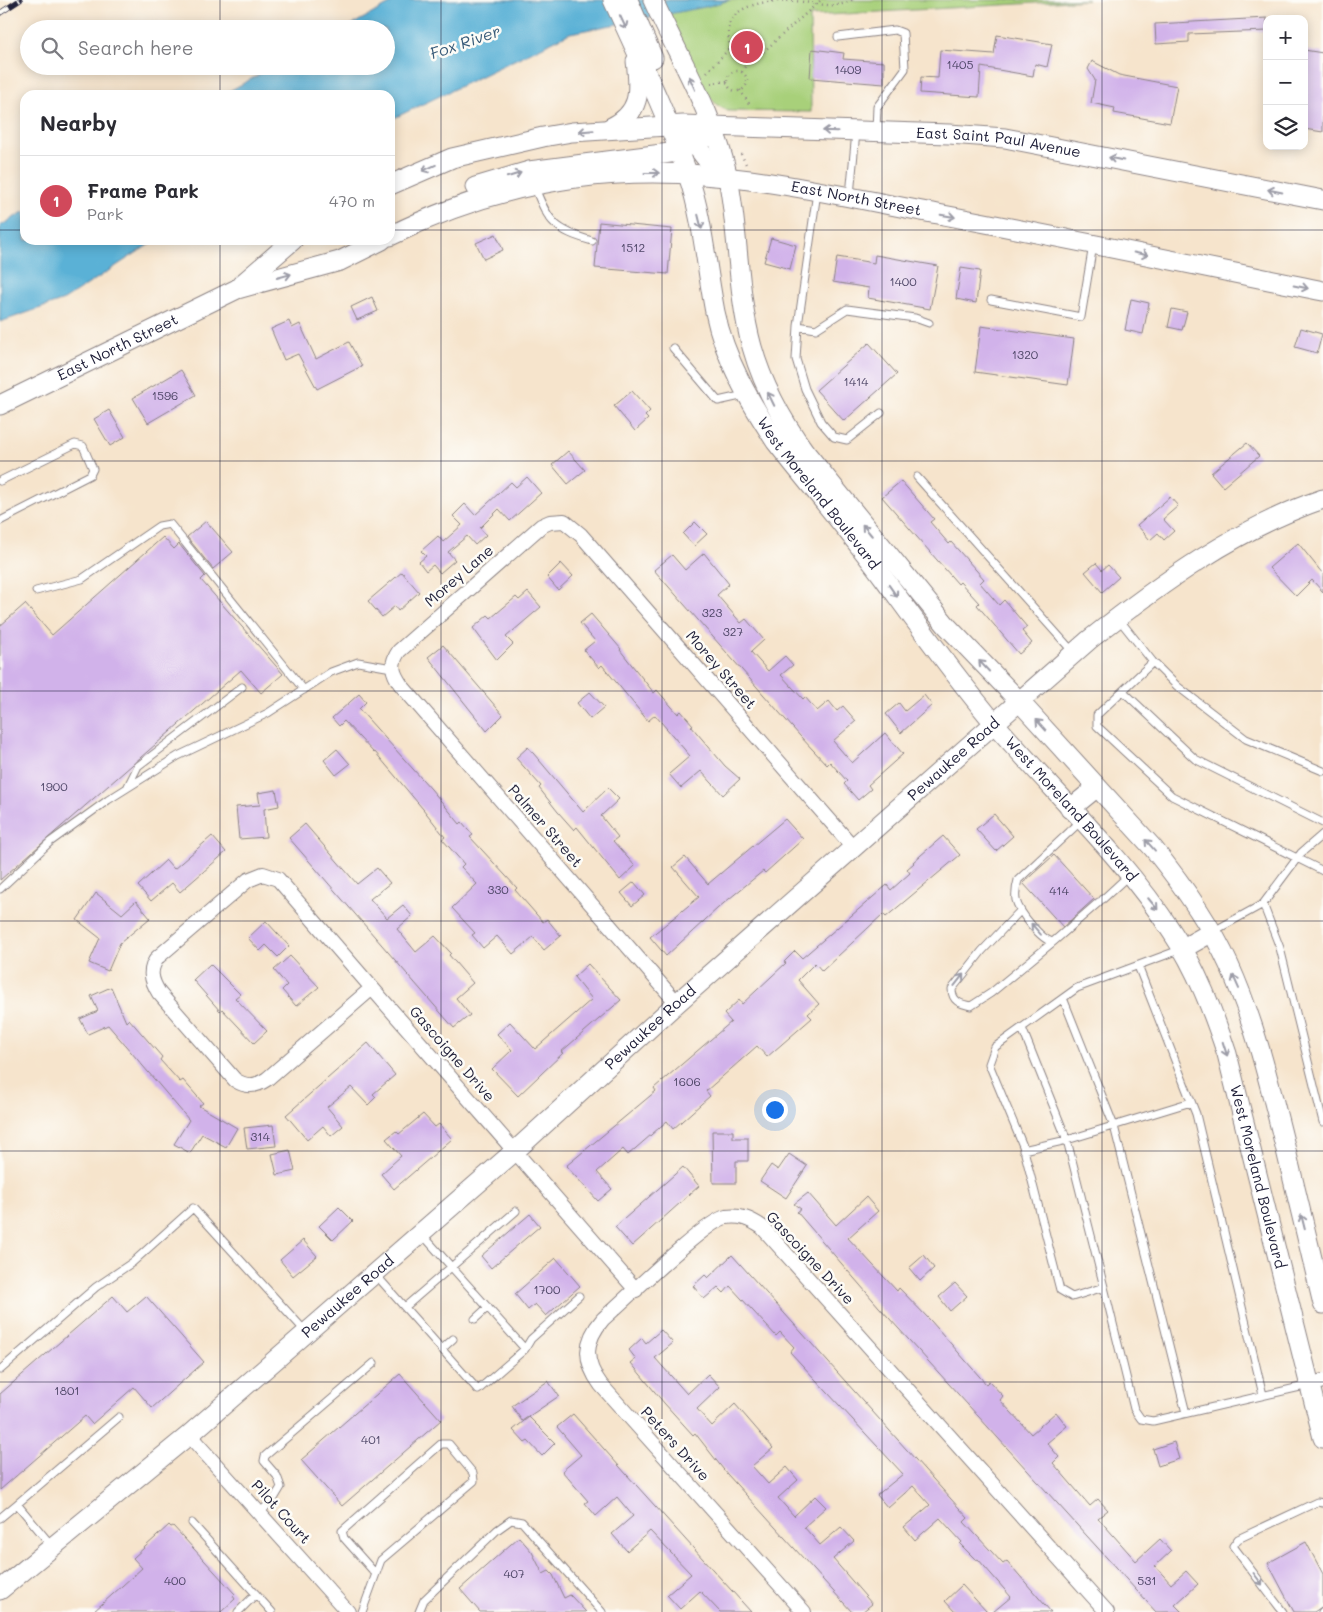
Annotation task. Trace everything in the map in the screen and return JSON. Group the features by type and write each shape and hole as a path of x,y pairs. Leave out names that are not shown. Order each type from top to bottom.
{"main road":[{"path":"613,0 639,42"},
{"path":"608,129 630,116 635,107 638,92 639,42 628,0"},
{"name":"West Moreland Boulevard","path":"653,0 711,127 728,178 746,318 752,346 771,399 784,422 846,504 947,626 1019,701 1172,872 1212,932 1228,964 1253,1026 1271,1090 1323,1304"},
{"name":"West Moreland Boulevard","path":"639,42 686,148 688,175 704,239 715,313 731,361 746,394 776,442 864,552 932,647 994,724 1076,815 1158,911 1182,949 1214,1015 1227,1054 1316,1383 1323,1438"},
{"path":"395,183 452,158 543,137 608,129 676,125"},
{"name":"East Saint Paul Avenue","path":"676,125 949,134 1005,138 1323,200"},
{"path":"425,220 466,190 529,171 686,148 704,138 711,127"},
{"path":"686,148 728,178"},
{"name":"East North Street","path":"395,234 463,204 534,185 615,174 688,175 728,178 818,192 1323,291"},
{"name":"East North Street","path":"236,289 287,245"},
{"name":"East North Street","path":"0,405 236,289 340,261 372,245"},
{"name":"Pewaukee Road","path":"0,1590 189,1435 515,1151 677,1003 1074,653 1118,618 1206,556 1301,506 1323,499"},
{"path":"1076,815 1097,787"},
{"path":"1182,949 1212,932"}],"street":[{"name":"Morey Lane","path":"392,668 393,660 398,651 541,526 559,520"},
{"name":"Morey Street","path":"559,520 572,525 581,535 853,847"},
{"name":"Palmer Street","path":"392,668 400,685 677,1003"},
{"name":"Gascoigne Drive","path":"372,988 266,1079 258,1085 247,1086 235,1080 159,993 153,983 151,971 158,957 248,880 263,874 278,879 636,1290 716,1221 726,1217 743,1217 762,1227 1107,1612"},
{"name":"Peters Drive","path":"636,1290 592,1332 588,1355 593,1375 804,1612"},
{"name":"Pilot Court","path":"189,1435 348,1612"}],"lane":[{"path":"838,37 895,30 903,33 905,69 877,106 876,132"},
{"path":"850,198 856,132"},
{"path":"534,185 554,224 571,235 592,241"},
{"path":"818,192 798,326 796,359 805,389 821,422 834,437 848,440 881,413"},
{"path":"991,300 1081,317 1094,245"},
{"path":"798,326 816,329 847,309 915,318 929,323"},
{"path":"672,348 718,401 746,394"},
{"path":"0,481 75,444 83,446 93,469 90,475 0,521"},
{"path":"917,477 1074,653"},
{"path":"36,591 82,579 159,526 170,524 304,690"},
{"path":"1118,618 1153,662 1177,686 1246,739 1323,771"},
{"path":"0,889 50,842 127,788 178,756 268,713 331,672 358,662 392,668"},
{"path":"1153,662 1097,715 1097,726 1172,796 1323,871"},
{"path":"127,788 138,766 242,686"},
{"path":"1122,691 1195,759 1323,824"},
{"path":"1052,942 1046,940 1020,911 1015,889 1018,880 1076,815"},
{"path":"1212,932 1263,904 1296,859 1323,834"},
{"path":"1020,911 982,951 952,989 952,995 957,1001 971,1006 1006,981 1101,901 1128,875"},
{"path":"1263,904 1280,948 1323,1122"},
{"path":"1104,1287 1072,1296 1060,1290 1023,1150 989,1064 995,1047 1077,988 1182,949"},
{"path":"1138,966 1191,1102 1263,1395"},
{"path":"1063,998 1114,1126 1186,1413"},
{"path":"1022,1028 1067,1140 1121,1360 1137,1414 1141,1419 1148,1422 1316,1383"},
{"path":"1023,1150 1067,1140 1191,1102"},
{"path":"0,1370 96,1287 133,1262 193,1208 306,1332"},
{"path":"405,1307 516,1211"},
{"path":"421,1233 525,1349"},
{"path":"375,1273 478,1390 525,1349 531,1339 579,1296"},
{"path":"475,1319 488,1307"},
{"path":"442,1348 453,1339"},
{"path":"260,1513 276,1497 281,1487 281,1481 264,1461 265,1456 374,1363"},
{"path":"0,1518 119,1417"},
{"path":"362,1612 381,1560 474,1481 473,1473 448,1444 441,1444 342,1531 344,1538 375,1573"},
{"path":"1283,1612 1233,1546 1238,1539 1318,1502 1323,1503"},
{"path":"17,1504 52,1546"},
{"path":"420,1612 424,1600 497,1530 511,1520 522,1522 602,1612"},
{"path":"192,1523 272,1612"},
{"path":"238,1612 256,1594"}],"path":[{"path":"742,72 751,55 771,46 821,0"},
{"path":"703,76 730,48 728,25 733,17 748,7 791,1 834,6 852,0"},
{"path":"730,48 751,55"},
{"path":"742,72 732,72 728,76 727,81 731,88 740,90 750,105"},
{"path":"740,90 746,84 746,78 742,72"},
{"path":"707,84 727,81"},
{"path":"741,154 746,165"}],"green space":[{"path":"662,0 1088,0 810,16 811,112 728,111 717,105 708,95"}],"water":[{"name":"Fox River","path":"397,0 730,0 705,7 570,33 395,118 395,90 231,90 259,75 395,75 395,20 360,20"},
{"path":"20,214 20,245 148,245 64,300 0,322 0,226"}],"building":[{"path":"1263,18 1263,31 1189,34 1189,42 1156,44 1155,24"},
{"path":"997,35 1052,44 1047,67 1035,64 1033,76 981,67 979,97 920,93 921,77 938,78 940,50 994,54"},
{"path":"812,49 844,53 843,59 884,62 884,84 810,78"},
{"path":"1308,51 1323,53 1323,132 1308,130"},
{"path":"1092,61 1119,75 1177,86 1170,123 1114,113 1115,108 1091,103 1095,80 1088,69"},
{"path":"599,222 672,229 668,274 595,268"},
{"path":"496,234 503,250 484,259 476,243"},
{"path":"771,238 796,245 790,269 764,262"},
{"path":"875,255 938,266 930,309 868,298 869,288 833,282 837,257 874,263"},
{"path":"961,268 980,271 976,303 956,299"},
{"path":"372,297 378,311 357,320 351,307"},
{"path":"1131,299 1149,303 1143,334 1125,330"},
{"path":"1172,309 1187,312 1182,330 1168,327"},
{"path":"289,321 292,328 300,324 316,359 349,342 362,366 317,389 298,354 284,360 271,329"},
{"path":"981,326 1074,339 1068,385 975,372"},
{"path":"1301,328 1322,334 1317,353 1295,347"},
{"path":"869,343 897,374 844,421 816,390"},
{"path":"181,370 196,395 148,423 133,398"},
{"path":"632,391 650,411 645,416 648,419 635,431 614,406"},
{"path":"109,410 125,437 110,446 94,419"},
{"path":"1247,443 1259,456 1223,487 1211,473"},
{"path":"568,451 585,470 568,484 552,465"},
{"path":"527,477 541,493 510,521 499,509 480,528 486,535 475,545 467,536 448,552 455,560 440,573 433,565 426,571 419,562 426,556 421,551 438,536 443,542 462,525 453,516 465,504 475,515 511,482 516,487"},
{"path":"901,481 934,519 930,522 984,579 980,583 999,605 1004,600 1027,627 1022,631 1032,643 1019,654 977,605 979,603 960,582 958,584 882,497"},
{"path":"1170,497 1178,506 1163,519 1174,531 1164,540 1158,533 1150,540 1137,525"},
{"path":"206,521 233,552 213,569 187,537"},
{"path":"695,522 707,534 694,546 683,534"},
{"path":"163,537 174,549 179,544 205,576 201,580 283,674 261,693 241,670 0,880 0,626 25,604 52,635"},
{"path":"1298,543 1323,574 1323,592 1312,580 1296,596 1269,568"},
{"path":"704,553 729,584 717,595 741,623 746,619 764,640 751,652 768,671 785,656 793,665 781,675 803,699 805,697 817,711 829,701 837,711 843,706 856,721 833,741 852,763 885,733 903,754 868,785 871,789 858,800 844,784 847,781 830,762 827,765 800,736 654,570 672,555 685,570"},
{"path":"561,563 573,576 558,590 547,577"},
{"path":"1096,563 1102,570 1108,565 1119,577 1102,592 1085,572"},
{"path":"402,572 419,592 398,611 395,606 382,617 368,601"},
{"path":"528,592 541,607 506,637 513,644 497,660 473,628 488,615 491,618 516,597 519,600"},
{"path":"591,614 621,649 654,693 657,690 678,714 681,711 693,725 691,726 725,766 740,779 723,795 701,771 681,788 669,774 690,756 655,715 648,721 602,665 599,668 584,650 595,641 580,623"},
{"path":"443,645 503,715 487,731 428,657"},
{"path":"590,692 604,707 590,719 577,703"},
{"path":"359,694 366,702 359,709 460,824 462,822 473,835 470,837 517,888 515,890 543,922 547,919 561,936 544,950 533,937 513,954 497,936 483,948 472,935 475,933 452,908 477,884 461,867 464,864 442,839 445,837 375,752 344,721 339,726 332,718"},
{"path":"924,695 932,705 901,733 886,714 899,703 905,711"},
{"path":"528,747 583,812 608,788 619,799 601,816 618,837 613,841 635,866 620,880 577,827 574,830 558,812 539,788 541,786 516,758"},
{"path":"337,749 350,764 336,775 324,760"},
{"path":"276,790 279,806 264,809 266,837 239,839 236,807 260,805 258,793"},
{"path":"994,814 1013,836 996,851 976,829"},
{"path":"785,819 803,839 765,873 763,871 718,908 666,956 650,937 699,897 673,867 685,857 708,884"},
{"path":"305,824 357,884 377,868 390,883 370,899 387,918 403,905 412,916 397,929 416,952 435,936 451,953 449,955 473,983 456,998 470,1015 454,1028 289,838"},
{"path":"212,836 226,852 180,892 172,883 151,901 138,886 166,860 174,869"},
{"path":"943,836 960,855 886,917 883,914 822,971 815,963 798,980 819,1004 808,1014 812,1018 767,1057 757,1046 706,1091 710,1096 673,1129 667,1121 628,1155 623,1149 597,1172 612,1189 598,1201 566,1166 656,1091 654,1088 731,1022 724,1014 739,1000 742,1004 786,963 784,962 795,951 802,958 887,885 891,890 910,873 907,869 913,862"},
{"path":"1054,855 1094,899 1063,927 1023,883"},
{"path":"634,882 645,895 632,906 621,893"},
{"path":"96,893 122,914 136,901 150,918 120,943 108,971 89,963 100,938 77,920"},
{"path":"266,921 289,946 278,957 266,945 260,951 248,938"},
{"path":"290,956 319,987 296,1006 282,990 287,985 274,970"},
{"path":"210,964 240,994 235,998 267,1031 254,1043 222,1009 220,1011 193,980"},
{"path":"588,964 621,1000 561,1052 563,1053 518,1096 492,1069 512,1050 497,1034 510,1022 535,1049 592,999 574,977"},
{"path":"111,987 126,1022 129,1019 162,1057 160,1060 180,1082 183,1080 203,1103 199,1106 237,1128 226,1147 202,1134 190,1153 174,1144 189,1120 108,1025 88,1034 80,1019 98,1011 91,996"},
{"path":"368,1043 395,1075 373,1094 376,1097 368,1105 351,1087 327,1107 343,1126 331,1136 323,1126 307,1140 286,1115"},
{"path":"423,1114 435,1127 439,1124 452,1139 394,1189 381,1174 401,1156 386,1139 396,1131 399,1134"},
{"path":"273,1125 276,1146 247,1149 244,1128"},
{"path":"712,1131 733,1131 733,1138 748,1138 748,1161 736,1161 736,1183 713,1183"},
{"path":"290,1150 295,1171 277,1175 272,1154"},
{"path":"789,1154 807,1166 786,1198 760,1181 771,1165 778,1170"},
{"path":"683,1167 699,1186 632,1246 615,1227"},
{"path":"808,1193 836,1225 866,1197 878,1211 848,1238 897,1291 899,1288 931,1321 986,1384 989,1381 1003,1396 1000,1400 1031,1434 1056,1412 1067,1426 1047,1443 1059,1457 1053,1463 1090,1506 1098,1499 1108,1510 1098,1518 1136,1561 1160,1539 1171,1551 1155,1566 1171,1584 1186,1571 1198,1584 1175,1605 1182,1612 1156,1612 879,1307 797,1212 801,1209 794,1204"},
{"path":"339,1207 353,1221 333,1240 319,1226"},
{"path":"530,1214 540,1226 491,1268 481,1256"},
{"path":"303,1240 317,1256 293,1276 280,1260"},
{"path":"732,1255 968,1518 964,1522 1003,1564 1007,1561 1051,1612 993,1612 1011,1597 978,1559 976,1560 960,1544 962,1542 940,1518 915,1540 904,1527 930,1505 913,1486 888,1508 877,1495 903,1474 790,1352 794,1347 780,1332 776,1336 730,1286 724,1293 718,1287 704,1299 693,1286 705,1275 708,1278"},
{"path":"924,1255 934,1268 920,1281 909,1268"},
{"path":"556,1258 580,1286 546,1316 535,1304 528,1310 515,1294"},
{"path":"955,1283 967,1296 950,1311 939,1297"},
{"path":"113,1296 127,1312 146,1296 204,1362 152,1408 134,1387 92,1424 85,1416 0,1490 0,1394"},
{"path":"661,1330 673,1343 655,1358 687,1394 708,1374 720,1387 697,1409 712,1426 735,1404 773,1448 752,1466 768,1484 787,1467 798,1480 778,1498 794,1516 815,1496 826,1507 804,1527 820,1545 841,1527 854,1541 833,1559 872,1604 862,1612 852,1612 727,1474 695,1433 693,1435 631,1363 636,1359 629,1350 642,1338 646,1343"},
{"path":"400,1374 441,1420 342,1506 301,1460"},
{"path":"548,1381 559,1396 522,1421 512,1406"},
{"path":"573,1414 751,1612 720,1612 700,1591 680,1609 667,1595 691,1574 650,1531 627,1551 612,1534 633,1516 617,1497 596,1516 585,1503 588,1501 562,1471 581,1455 557,1427"},
{"path":"529,1417 555,1443 542,1456 528,1441 525,1443 513,1430"},
{"path":"1174,1442 1179,1459 1158,1466 1153,1449"},
{"path":"169,1525 173,1526 235,1594 233,1596 235,1599 221,1612 93,1612 142,1568 133,1558"},
{"path":"519,1537 532,1552 543,1574 549,1571 553,1575 564,1598 570,1595 586,1612 480,1612 460,1589"},
{"path":"1306,1542 1323,1574 1323,1606 1314,1612 1294,1612 1268,1563"},
{"path":"962,1585 987,1612 955,1612 945,1601"}],"railway":[{"path":"0,13 20,0"}],"place":[{"name":"Frame Park","path":"747,47"}]}
